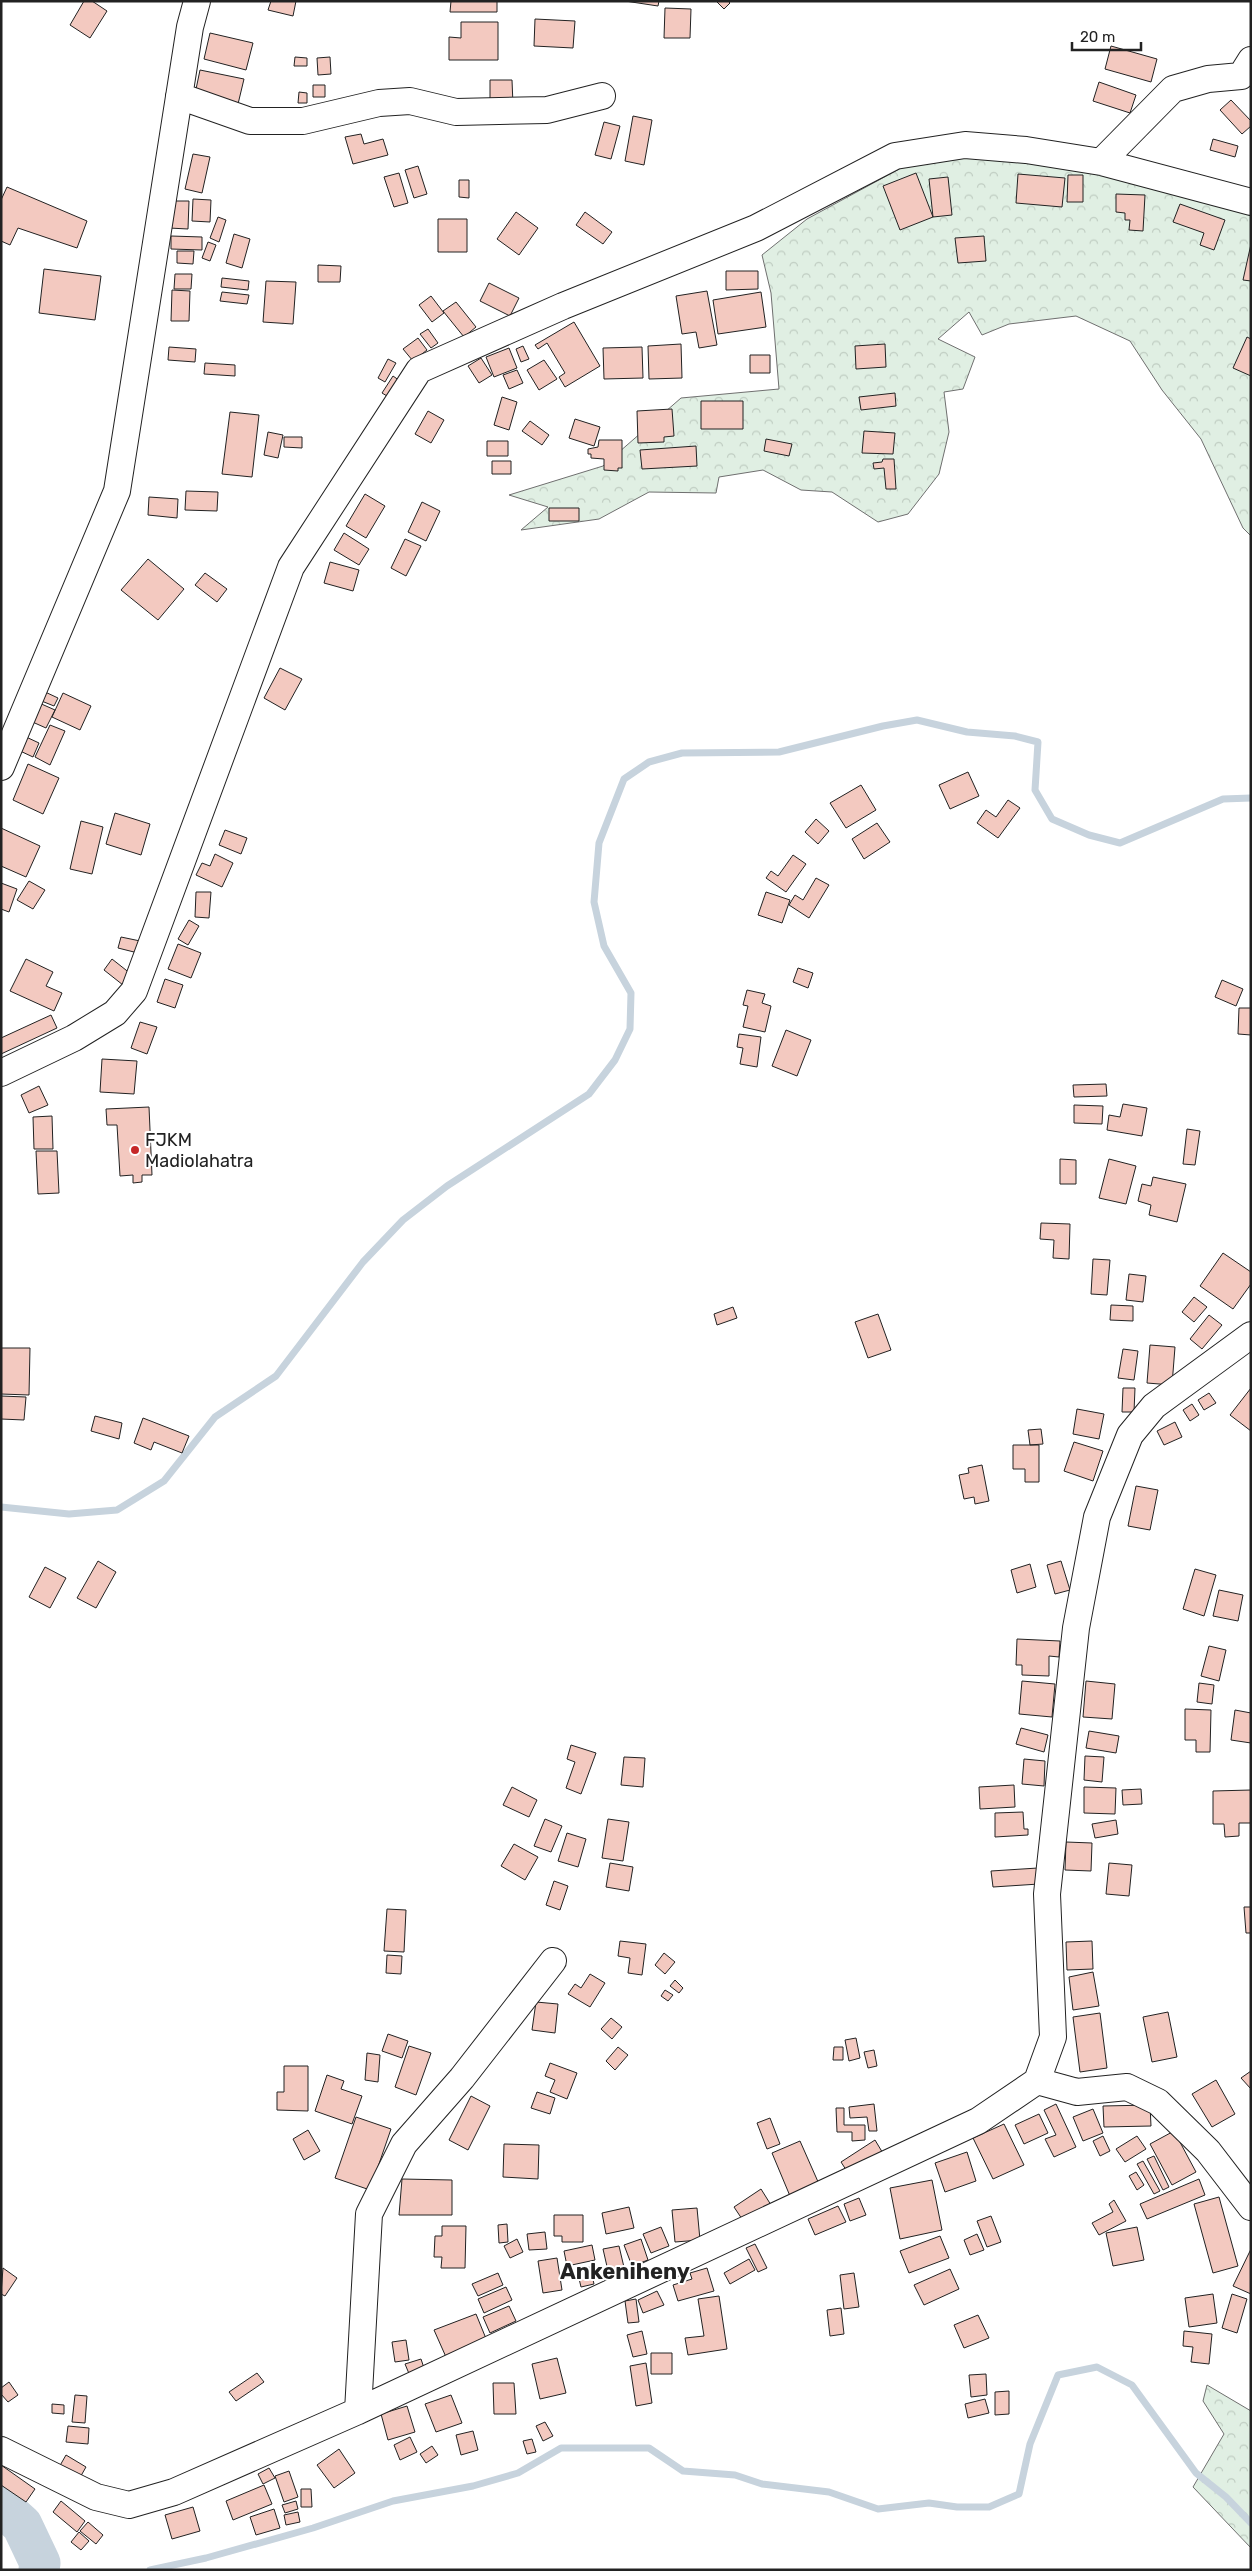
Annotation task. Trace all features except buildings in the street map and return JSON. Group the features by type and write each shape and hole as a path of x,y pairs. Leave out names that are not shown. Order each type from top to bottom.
{"street":[{"path":"1,767 117,491 190,27 197,1"},
{"path":"1101,162 1173,88 1208,79 1241,76 1251,60"},
{"path":"179,96 250,121 303,121 379,103 410,101 456,112 546,110 602,96"},
{"path":"1,1073 74,1038 115,1013 134,991 291,567 419,370 564,306 756,228 894,156 965,145 1026,150 1101,162 1251,202"},
{"path":"1,2450 96,2497 129,2505 174,2492 358,2411 978,2121 1037,2081 1053,2037 1047,1894 1076,1628 1097,1517 1130,1435 1154,1406 1251,1334"},
{"path":"358,2411 369,2214 404,2144 462,2078 553,1961"},
{"path":"1037,2081 1077,2092 1127,2088 1158,2102 1208,2151 1251,2208"}],"green space":[{"path":"963,157 1030,160 1119,179 1251,214 1251,536 1243,528 1201,439 1162,390 1130,341 1076,316 1009,324 982,335 969,312 938,339 975,357 963,389 944,392 949,432 939,474 908,514 878,522 832,492 801,490 763,470 719,477 716,493 649,492 599,519 521,530 548,507 509,495 603,466 681,398 779,389 771,293 762,255 807,219 901,168"},
{"path":"1207,2385 1251,2411 1251,2548 1193,2487 1224,2434 1203,2401"}],"waterway":[{"path":"1,1507 69,1514 117,1510 164,1481 215,1417 276,1376 363,1262 403,1220 447,1186 589,1094 615,1060 630,1029 631,993 604,946 594,902 599,843 624,779 649,762 682,753 779,752 883,726 917,720 967,732 1015,736 1038,742 1035,790 1052,819 1089,835 1120,843 1223,799 1251,798"},
{"path":"150,2570 206,2558 313,2528 393,2501 473,2486 518,2473 561,2448 649,2448 683,2471 735,2475 762,2484 829,2492 878,2509 929,2503 957,2507 989,2507 1019,2494 1030,2444 1058,2375 1097,2367 1132,2385 1196,2473 1226,2497 1251,2523"},
{"path":"1,2506 22,2525 40,2563 39,2570"},
{"path":"40,2563 52,2570"}],"place":[{"name":"FJKM Madiolahatra","path":"135,1150"}],"district":[{"name":"Ankeniheny","path":"625,2271"}]}
